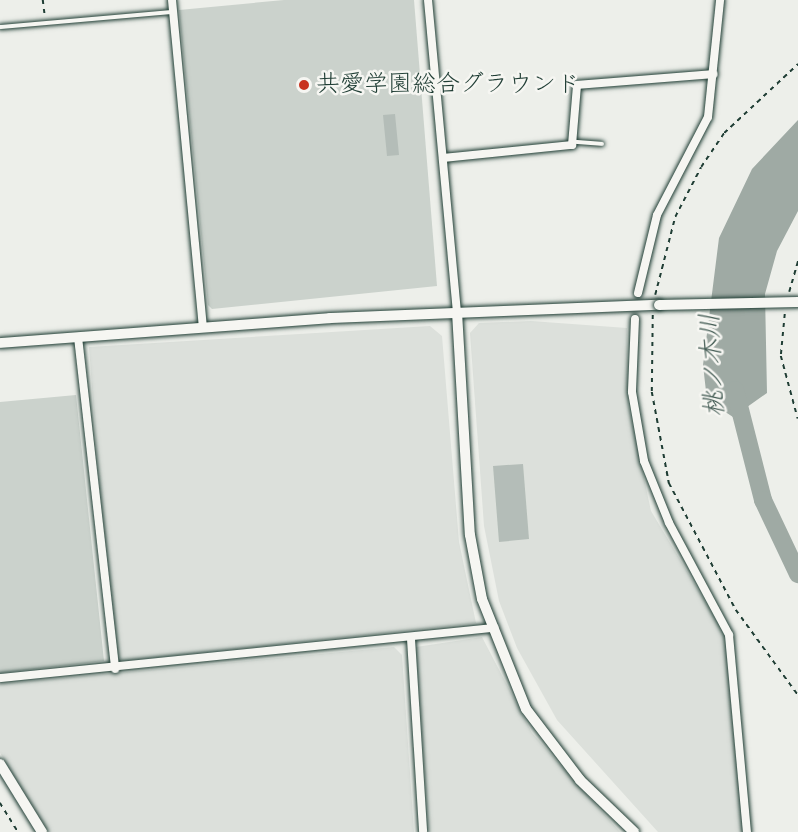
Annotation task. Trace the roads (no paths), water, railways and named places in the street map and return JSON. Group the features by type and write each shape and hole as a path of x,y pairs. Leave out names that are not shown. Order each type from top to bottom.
{"street":[{"path":"172,0 203,326"},
{"path":"428,0 457,312 470,534 482,599 526,709 580,780 634,832"},
{"path":"638,293 657,215 706,122 714,74 720,0"},
{"path":"443,158 576,142 577,85 714,74"},
{"path":"0,344 203,326 457,312 793,300"},
{"path":"635,319 632,392 644,461 669,523 729,635 747,832"},
{"path":"78,337 115,669"},
{"path":"0,678 115,669 411,639 494,628"},
{"path":"411,639 423,832"},
{"path":"0,764 42,832"}],"lane":[{"path":"0,27 173,12"},
{"path":"576,142 602,144"}],"water":[{"path":"798,120 798,211 777,251 765,294 767,393 733,417 707,400 703,365 719,238 752,169"}],"waterway":[{"name":"桃ノ木川","path":"735,390 763,500 798,574"}],"place":[{"name":"共愛学園総合グラウンド","path":"304,85"}]}
